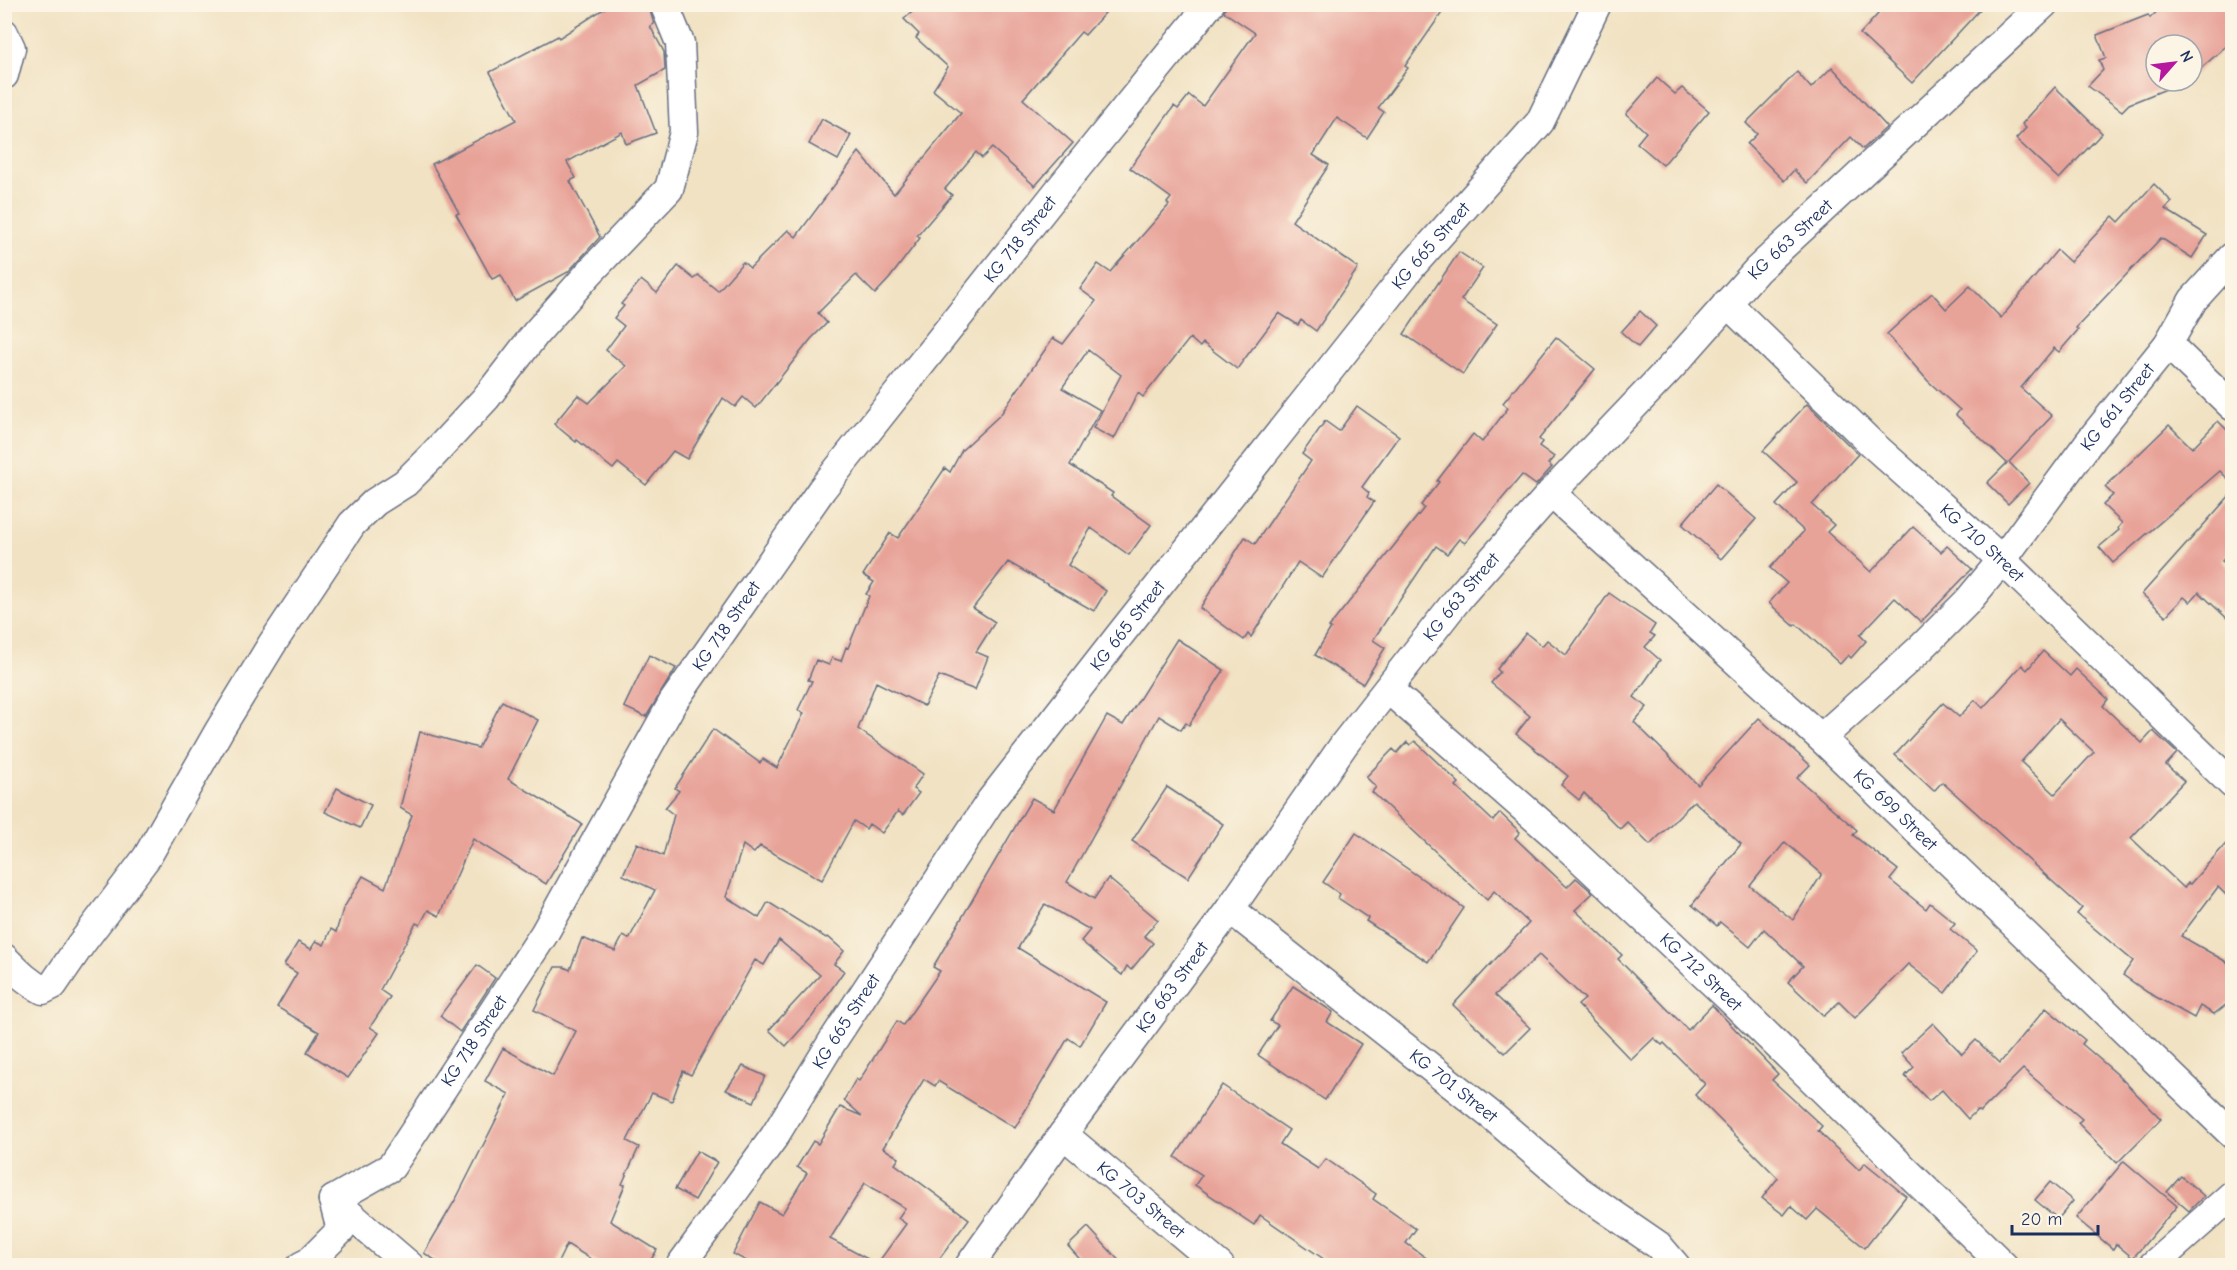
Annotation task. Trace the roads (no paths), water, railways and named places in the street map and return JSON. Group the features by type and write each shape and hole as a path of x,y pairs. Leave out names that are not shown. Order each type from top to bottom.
{"street":[{"path":"4,958 23,978 35,986 44,990 53,985 147,857 220,729 272,644 352,524 375,502 405,483 447,441 486,398 536,333 669,189 684,132 680,43 664,4"},
{"name":"KG 718 Street","path":"333,1200 391,1167 544,934 673,702 822,489 1058,191 1210,4"},
{"name":"KG 665 Street","path":"680,1266 774,1137 832,1042 991,800 1413,266 1540,122 1597,4"},
{"name":"KG 663 Street","path":"969,1266 1063,1134 1230,909 1346,743 1461,595 1551,493 1784,244 2044,4"},
{"path":"4,33 11,48 4,75"},
{"name":"KG 661 Street","path":"1821,738 1928,641 1968,601 2002,560 2089,442 2168,344 2193,300 2232,256"},
{"name":"KG 710 Street","path":"1727,303 1871,442 2002,560 2232,784"},
{"path":"2168,344 2232,406"},
{"name":"KG 699 Street","path":"1551,493 1821,738 2232,1134"},
{"name":"KG 712 Street","path":"1388,689 1558,837 1729,998 2004,1266"},
{"name":"KG 701 Street","path":"1230,909 1492,1116 1578,1190 1658,1245 1676,1266"},
{"name":"KG 703 Street","path":"1063,1134 1220,1266"},
{"path":"2152,1266 2232,1195"},
{"path":"301,1266 309,1262 341,1230 333,1200"},
{"path":"333,1200 410,1266"}]}
